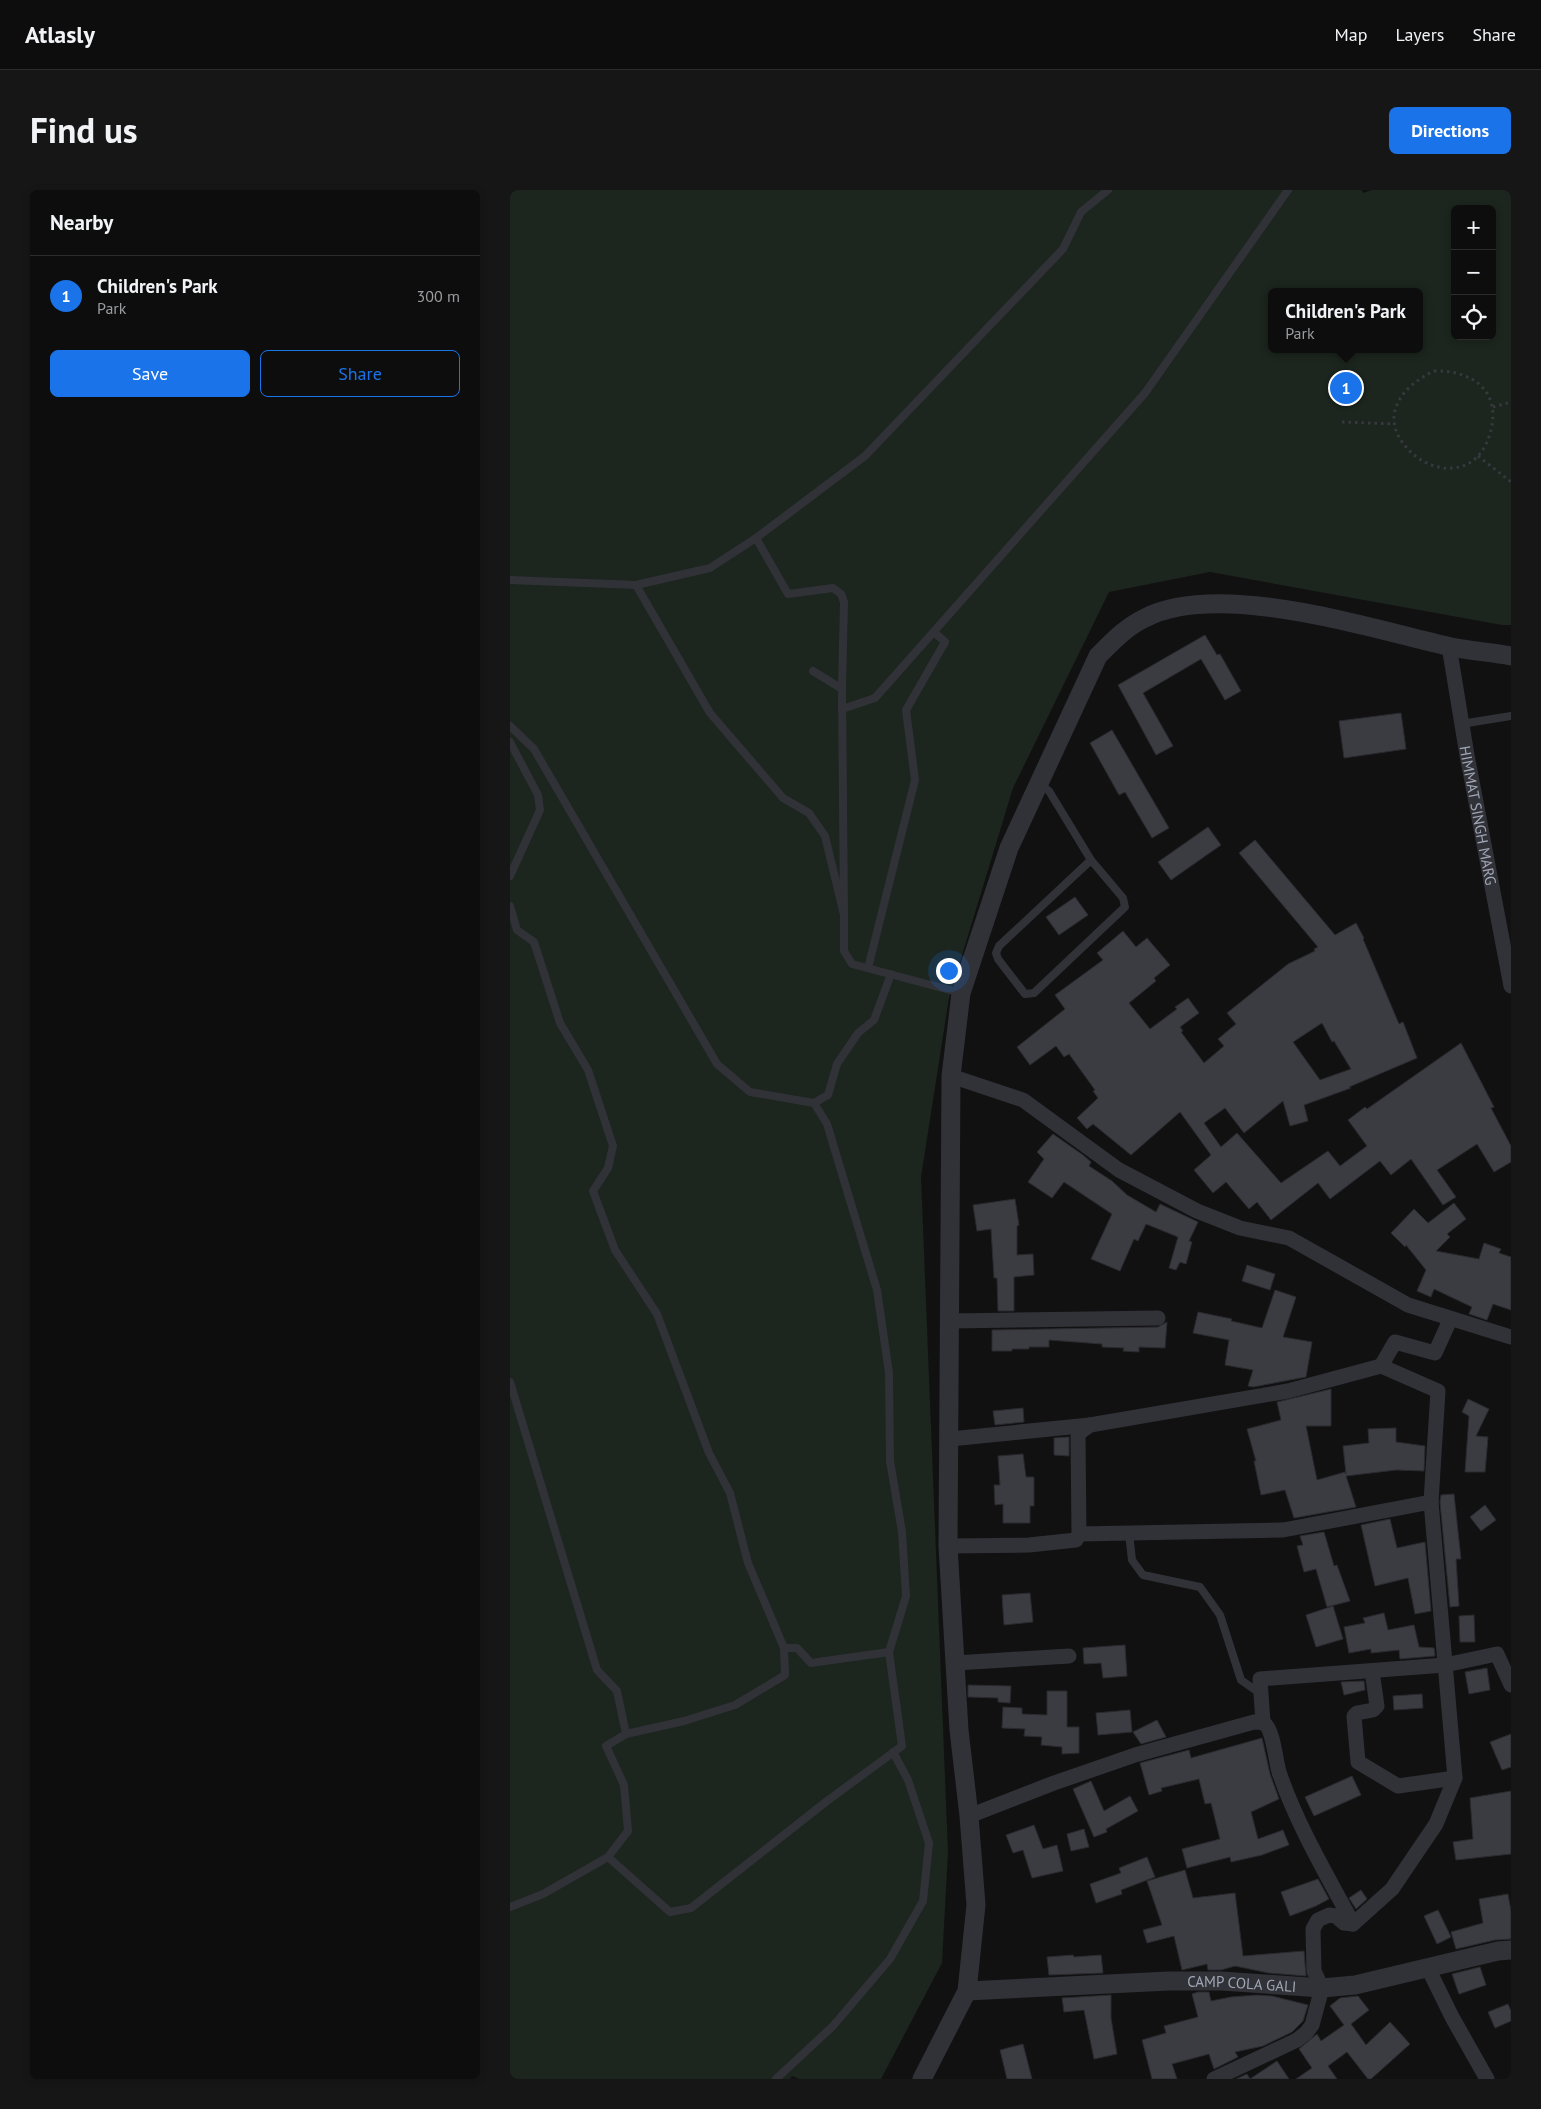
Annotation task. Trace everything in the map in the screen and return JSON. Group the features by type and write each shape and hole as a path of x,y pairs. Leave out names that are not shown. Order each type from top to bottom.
{"street":[{"path":"922,2079 967,1992 976,1905 969,1816 959,1730 948,1546 951,1076 961,993 986,950 1009,848 1098,656 1121,633 1146,617 1174,608 1207,603 1244,605 1375,628 1449,646 1511,656"},
{"name":"HIMMAT SINGH MARG","path":"1449,646 1461,724 1508,952 1511,986"},
{"path":"951,1076 1023,1100 1119,1170 1197,1211 1240,1228 1289,1238 1408,1305 1450,1320 1511,1337"},
{"path":"950,1321 1158,1318"},
{"path":"1382,1366 1395,1342 1435,1353 1450,1320"},
{"path":"950,1439 1090,1425 1288,1390 1382,1366 1438,1391 1431,1502 1455,1778 1436,1824 1392,1889 1353,1924 1344,1923 1336,1916 1329,1915 1318,1920 1313,1929 1314,1971 1322,1988 1312,2025 1306,2034 1214,2079"},
{"path":"1079,1534 1078,1437 1080,1432 1090,1425"},
{"path":"948,1546 1037,1544 1072,1541 1079,1534 1283,1530 1431,1502"},
{"path":"1264,1723 1260,1680 1445,1664 1496,1654 1511,1685"},
{"path":"955,1663 1069,1656"},
{"path":"1372,1671 1377,1706 1373,1710 1356,1712 1354,1716 1358,1762 1398,1786 1455,1778"},
{"path":"969,1816 1054,1783 1135,1755 1254,1722 1264,1723 1268,1726 1279,1771 1297,1816 1353,1924"},
{"name":"CAMP COLA GALI","path":"967,1992 1169,1981 1222,1981 1322,1988 1355,1985 1498,1951 1511,1950"},
{"path":"1428,1968 1452,2017 1487,2079"}],"lane":[{"path":"510,580 636,585 710,568 756,538 865,456 1063,250 1081,212 1108,190"},
{"path":"842,709 875,698 1145,393 1288,190"},
{"path":"756,538 788,594 833,588 841,594 844,602 842,689 844,951 852,964 961,993"},
{"path":"636,585 710,713 783,798 809,813 825,836 844,915"},
{"path":"868,968 915,780 906,710 944,642 934,632"},
{"path":"813,671 842,689"},
{"path":"1461,724 1511,716"},
{"path":"510,726 534,749 717,1064 750,1092 814,1103 828,1095 837,1064 858,1033 874,1020 891,974"},
{"path":"510,742 538,795 540,810 510,876"},
{"path":"986,950 998,959 1025,994 1034,993 1125,907 1123,898 1091,860 1049,791 1039,783"},
{"path":"986,950 999,946 1091,860"},
{"path":"510,906 517,930 534,942 560,1024 588,1070 614,1146 608,1168 593,1191 615,1250 657,1314 709,1452 730,1493 748,1563 784,1648 785,1675 735,1704 684,1721 626,1734 606,1746 624,1785 628,1831 608,1857 543,1894 510,1907"},
{"path":"608,1857 670,1912 692,1908 827,1801 902,1746 889,1652 906,1596 902,1532 890,1461 889,1373 877,1290 827,1124 814,1103"},
{"path":"510,1382 597,1670 617,1691 626,1734"},
{"path":"1129,1533 1132,1560 1143,1575 1200,1587 1220,1615 1241,1680 1261,1694"},
{"path":"784,1648 797,1648 811,1663 889,1652"},
{"path":"776,2079 833,2026 890,1959 923,1901 929,1843 908,1780 893,1752"}],"path":[{"path":"1434,371 1451,371 1473,378 1485,390 1493,407 1493,422 1489,436 1478,456 1467,463 1451,468 1436,467 1423,461 1408,450 1399,438 1394,424 1395,408 1405,391 1418,379 1434,371"},
{"path":"1493,407 1511,402"},
{"path":"1342,422 1394,424"},
{"path":"1478,456 1511,482"}],"shaded area":[{"path":"510,190 1361,190 1364,193 1371,190 1511,190 1511,625 1502,625 1210,572 1109,592 1013,788 949,998 921,1177 948,1852 942,1963 881,2079 799,2079 792,2076 790,2079 510,2079"}],"building":[{"path":"1205,635 1217,655 1220,654 1241,691 1225,700 1201,659 1143,693 1173,746 1156,755 1118,685"},
{"path":"1401,713 1406,749 1344,758 1339,721"},
{"path":"1112,730 1169,828 1152,838 1125,792 1119,795 1090,743"},
{"path":"1208,827 1221,845 1171,880 1158,862"},
{"path":"1255,840 1335,935 1356,923 1399,1024 1403,1022 1417,1058 1349,1087 1351,1088 1304,1105 1308,1121 1290,1126 1283,1101 1244,1133 1225,1108 1204,1123 1221,1147 1237,1133 1281,1183 1328,1151 1340,1166 1367,1146 1348,1120 1365,1107 1367,1109 1461,1043 1494,1107 1491,1108 1511,1146 1511,1162 1494,1172 1477,1144 1437,1170 1456,1197 1443,1205 1411,1159 1391,1175 1380,1161 1330,1199 1318,1183 1271,1220 1257,1202 1249,1209 1226,1182 1213,1193 1194,1170 1211,1155 1180,1112 1131,1155 1093,1124 1087,1129 1077,1118 1098,1098 1093,1091 1095,1090 1069,1054 1064,1057 1056,1046 1030,1065 1017,1047 1065,1009 1055,995 1103,960 1097,953 1123,931 1136,947 1147,938 1170,965 1154,978 1156,981 1129,1003 1150,1029 1177,1009 1175,1007 1188,998 1199,1013 1180,1027 1183,1031 1181,1032 1204,1063 1224,1046 1218,1039 1236,1024 1227,1013 1288,964 1315,951 1314,949 1318,947 1239,853","holes":["1322,1023 1332,1042 1334,1041 1351,1069 1320,1080 1293,1042"]},
{"path":"1075,897 1088,915 1059,935 1046,917"},
{"path":"1053,1134 1083,1155 1091,1162 1089,1166 1112,1181 1127,1195 1156,1212 1160,1204 1198,1222 1189,1241 1192,1242 1186,1264 1180,1262 1176,1270 1169,1268 1178,1237 1146,1224 1138,1241 1134,1239 1120,1271 1091,1259 1112,1214 1064,1182 1052,1198 1028,1182 1044,1159 1037,1152"},
{"path":"1015,1199 1019,1225 1017,1226 1017,1255 1033,1254 1034,1275 1014,1277 1014,1311 998,1311 997,1278 994,1278 991,1229 977,1231 973,1205"},
{"path":"1454,1203 1466,1219 1447,1234 1450,1237 1436,1251 1479,1259 1484,1243 1501,1249 1499,1253 1511,1257 1511,1310 1493,1304 1487,1320 1469,1314 1472,1307 1434,1289 1431,1297 1417,1291 1426,1270 1406,1245 1405,1247 1391,1233 1414,1209 1428,1223"},
{"path":"1247,1265 1275,1274 1270,1290 1242,1281"},
{"path":"1275,1290 1296,1297 1283,1337 1312,1342 1306,1377 1253,1387 1248,1386 1253,1370 1225,1365 1229,1340 1193,1333 1198,1312 1262,1328"},
{"path":"1167,1322 1165,1348 1139,1347 1139,1352 1123,1351 1124,1348 1102,1347 1102,1344 1049,1340 1049,1347 992,1351 992,1330 1158,1327"},
{"path":"1331,1389 1331,1426 1306,1426 1317,1480 1345,1472 1346,1474 1343,1446 1369,1443 1368,1429 1396,1428 1396,1442 1425,1446 1424,1471 1396,1470 1346,1476 1356,1507 1294,1518 1285,1490 1261,1495 1254,1461 1256,1461 1247,1429 1281,1420 1277,1402"},
{"path":"1468,1399 1489,1409 1476,1436 1488,1437 1485,1472 1465,1472 1469,1416 1462,1412"},
{"path":"1023,1408 1024,1422 995,1425 993,1411"},
{"path":"1069,1437 1069,1456 1054,1455 1054,1438"},
{"path":"1023,1454 1026,1477 1034,1477 1034,1506 1030,1506 1030,1523 1003,1523 1003,1504 995,1505 994,1485 1000,1485 998,1456"},
{"path":"1454,1494 1461,1559 1456,1559 1459,1606 1450,1607 1440,1502 1441,1495"},
{"path":"1485,1505 1496,1520 1481,1531 1470,1517"},
{"path":"1390,1519 1397,1548 1425,1542 1431,1611 1415,1614 1408,1578 1375,1586 1361,1525"},
{"path":"1324,1532 1334,1566 1337,1565 1350,1601 1327,1607 1316,1569 1304,1572 1297,1546 1303,1545 1300,1536"},
{"path":"1030,1593 1033,1622 1004,1625 1002,1595"},
{"path":"1333,1606 1343,1639 1316,1647 1306,1615"},
{"path":"1384,1613 1388,1630 1414,1625 1419,1647 1434,1648 1435,1656 1400,1659 1399,1650 1371,1653 1371,1649 1349,1653 1344,1627 1365,1623 1363,1618"},
{"path":"1474,1615 1475,1642 1460,1642 1459,1616"},
{"path":"1125,1645 1127,1676 1103,1678 1101,1663 1084,1664 1083,1648"},
{"path":"1487,1668 1490,1690 1469,1694 1465,1672"},
{"path":"1364,1681 1365,1690 1344,1695 1341,1682"},
{"path":"968,1685 1011,1686 1010,1703 998,1702 998,1698 968,1697"},
{"path":"1047,1691 1067,1691 1067,1727 1079,1727 1079,1753 1062,1754 1062,1747 1041,1745 1042,1737 1024,1736 1025,1729 1002,1728 1003,1707 1022,1708 1022,1714 1047,1715"},
{"path":"1422,1694 1423,1708 1394,1710 1393,1696"},
{"path":"1130,1710 1132,1732 1098,1735 1096,1713"},
{"path":"1157,1720 1166,1737 1141,1744 1133,1732"},
{"path":"1511,1734 1511,1767 1502,1770 1490,1742"},
{"path":"1262,1738 1270,1774 1279,1799 1251,1812 1258,1839 1283,1830 1289,1845 1262,1855 1231,1862 1230,1857 1187,1868 1182,1849 1220,1839 1211,1803 1205,1804 1199,1779 1161,1788 1162,1791 1149,1795 1140,1763 1189,1750 1191,1758"},
{"path":"1352,1776 1361,1795 1314,1816 1305,1797"},
{"path":"1091,1781 1104,1811 1130,1796 1138,1811 1106,1829 1107,1832 1094,1837 1073,1789"},
{"path":"1511,1791 1511,1854 1456,1860 1453,1842 1473,1839 1470,1798"},
{"path":"1034,1825 1043,1849 1057,1845 1063,1871 1032,1878 1023,1850 1013,1853 1006,1835"},
{"path":"1084,1829 1089,1847 1071,1851 1067,1834"},
{"path":"1147,1857 1155,1877 1121,1890 1122,1894 1096,1903 1090,1884 1121,1873 1119,1868"},
{"path":"1185,1870 1193,1898 1235,1893 1243,1956 1304,1951 1306,1976 1269,1973 1235,1966 1221,1970 1208,1970 1207,1964 1182,1970 1174,1936 1147,1943 1143,1930 1162,1925 1147,1881"},
{"path":"1318,1879 1329,1899 1290,1916 1281,1892"},
{"path":"1361,1890 1367,1899 1356,1909 1349,1898"},
{"path":"1508,1894 1511,1911 1511,1939 1495,1940 1456,1949 1451,1932 1483,1923 1479,1899"},
{"path":"1438,1910 1451,1937 1437,1944 1424,1916"},
{"path":"1073,1955 1074,1957 1101,1955 1103,1973 1049,1975 1047,1957"},
{"path":"1480,1967 1486,1985 1459,1994 1452,1974"},
{"path":"1209,1992 1211,2001 1257,1995 1272,1996 1308,2005 1303,2021 1292,2032 1263,2046 1235,2052 1238,2057 1214,2069 1209,2054 1172,2064 1177,2079 1152,2079 1142,2040 1166,2033 1164,2026 1198,2017 1192,1994"},
{"path":"1111,1995 1111,2018 1117,2054 1094,2059 1084,2010 1064,2012 1062,1998"},
{"path":"1358,1996 1369,2010 1351,2024 1366,2045 1390,2022 1410,2044 1371,2079 1368,2079 1347,2052 1328,2066 1337,2079 1296,2079 1312,2068 1299,2049 1317,2034 1321,2041 1344,2025 1330,2006 1340,1998"},
{"path":"1508,2004 1511,2011 1511,2021 1495,2028 1488,2012"},
{"path":"1023,2044 1032,2079 1007,2079 1000,2050"},
{"path":"1277,2061 1289,2079 1250,2079"},
{"path":"1247,2074 1250,2079 1236,2079"}],"place":[{"name":"Children's Park","path":"1346,388"}]}
